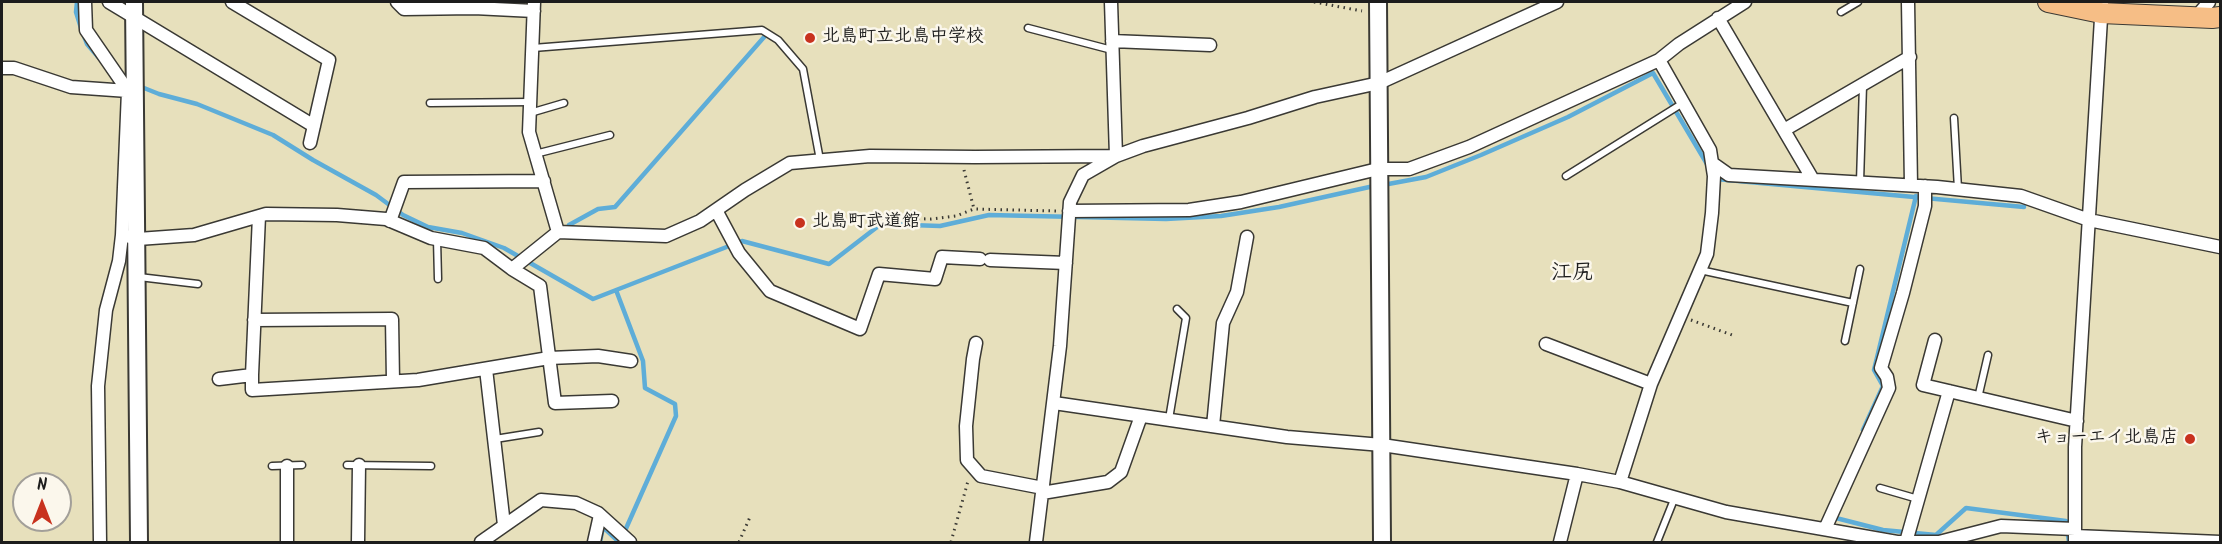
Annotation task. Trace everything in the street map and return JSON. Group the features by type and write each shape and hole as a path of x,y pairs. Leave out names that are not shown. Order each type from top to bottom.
{"main road":[{"path":"2048,2 2196,17 2220,16"}],"street":[{"path":"85,2 86,30 132,97"},
{"path":"109,2 134,9 314,126"},
{"path":"232,2 329,60 310,143"},
{"path":"397,2 404,9 534,6 529,132 558,232"},
{"path":"1111,2 1116,156"},
{"path":"1036,543 1054,403 1070,202 1083,175 1116,156 1315,97 1379,83 1557,2"},
{"path":"1069,211 1189,210 1378,180 1469,147 1659,60 1678,44 1745,2"},
{"path":"1908,2 1911,185"},
{"path":"2196,17 2209,2"},
{"path":"2075,536 2077,421 2101,7"},
{"path":"1378,8 1383,543"},
{"path":"134,9 136,74 132,97 130,237 138,277 139,543"},
{"path":"1719,18 1812,178"},
{"path":"1112,45 1210,45"},
{"path":"1784,130 1910,57"},
{"path":"1620,482 1652,384 1707,254 1712,213 1714,176 1710,150 1659,60"},
{"path":"2,68 14,68 71,87 132,97"},
{"path":"512,269 558,232 666,236 700,221 790,163 870,156 1116,156"},
{"path":"1712,163 1729,175 1925,186 2021,196 2089,220 2220,247"},
{"path":"390,221 404,182 544,181"},
{"path":"1825,529 1889,388 1887,377 1881,368 1904,293 1925,206 1925,186"},
{"path":"716,210 739,253 770,291 860,329 879,274 935,279 942,257 1066,263"},
{"path":"130,237 194,235 266,214 337,215 390,221 437,239 483,248 540,286 555,403 612,401"},
{"path":"259,216 252,390 418,380 549,358 598,356 631,361"},
{"path":"100,543 98,386 106,310 119,261 130,237"},
{"path":"1213,426 1223,323 1237,292 1247,237"},
{"path":"254,320 392,319 393,381"},
{"path":"1935,339 1923,385 2077,421"},
{"path":"976,343 966,426 967,460 981,476 1043,490 1108,482 1121,472 1141,416"},
{"path":"1546,344 1652,384"},
{"path":"486,369 504,525"},
{"path":"219,379 252,375"},
{"path":"1906,542 1949,391"},
{"path":"1054,403 1287,437 1382,445 1577,474 1620,482 1726,512 1897,542 1939,542 1974,538 2001,526 2075,536 2220,542"},
{"path":"353,465 358,543"},
{"path":"287,466 287,543"},
{"path":"1560,543 1577,474"},
{"path":"481,543 541,500 576,503 600,515 630,543"},
{"path":"594,543 600,515"}],"lane":[{"path":"1841,12 1858,2"},
{"path":"1028,28 1112,45"},
{"path":"532,48 762,30 778,40 803,69 820,160"},
{"path":"1860,182 1863,85"},
{"path":"430,103 530,107 564,103"},
{"path":"1566,176 1683,103"},
{"path":"1954,118 1958,189"},
{"path":"535,154 610,135"},
{"path":"437,239 438,279"},
{"path":"1845,341 1860,269"},
{"path":"1700,270 1853,303"},
{"path":"138,277 198,284"},
{"path":"1169,420 1186,318 1177,309"},
{"path":"1978,398 1988,355"},
{"path":"494,439 539,432"},
{"path":"272,466 302,465"},
{"path":"353,465 431,466"},
{"path":"1880,488 1918,499"},
{"path":"1657,543 1676,498"}],"path":[{"path":"1314,2 1378,8"},
{"path":"961,157 974,209"},
{"path":"882,218 931,219 956,216 974,209 1069,211"},
{"path":"1680,316 1732,335"},
{"path":"951,543 970,475 974,469"},
{"path":"739,543 750,517"}],"waterway":[{"path":"77,2 76,12 81,28"},
{"path":"84,36 87,44 99,58"},
{"path":"569,225 598,209 615,207 765,36"},
{"path":"1383,185 1426,177 1481,155 1568,117 1653,73 1707,164"},
{"path":"139,86 197,104 273,135 376,195 403,215 428,227 462,233 504,248 593,299 742,241 829,264 881,224 940,226 989,215 1166,219 1221,216 1279,207 1374,186"},
{"path":"1716,179 2024,207"},
{"path":"1863,430 1883,386 1874,370 1916,196"},
{"path":"616,290 643,361 645,388 675,404 676,416 620,542"},
{"path":"1832,517 1883,530 1936,535 1966,508 2066,521 2069,542"},
{"path":"600,542 603,527 619,542"}],"place":[{"name":"北島町立北島中学校","path":"810,38"},
{"name":"北島町武道館","path":"800,223"},
{"name":"キョーエイ北島店","path":"2190,439"}],"district":[{"name":"江尻","path":"1572,274"}]}
